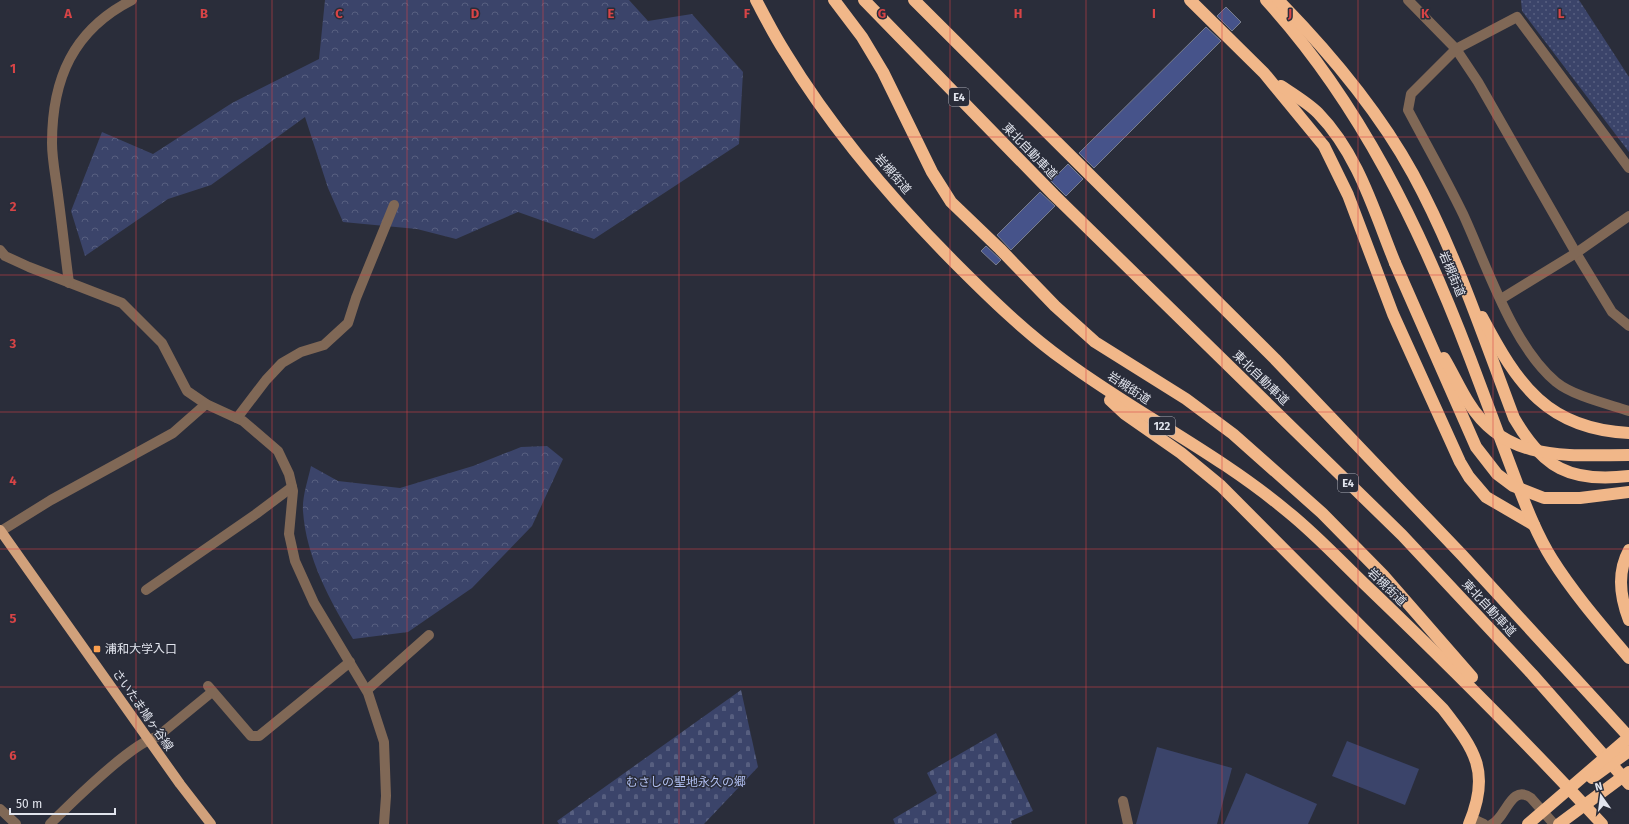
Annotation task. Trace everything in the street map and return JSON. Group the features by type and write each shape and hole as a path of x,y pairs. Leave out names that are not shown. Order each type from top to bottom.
{"highway":[{"name":"岩槻街道","path":"756,0 783,50 836,128 881,183 940,248 988,297 1061,358 1105,390 1211,456 1288,512 1450,666 1551,769 1599,822"},
{"path":"834,0 862,37 883,72 932,172 951,202 1000,249 1055,306 1095,342 1186,399 1233,434 1322,513 1383,575 1551,769"},
{"name":"東北自動車道","path":"864,0 1054,195 1402,535 1532,674 1629,784"},
{"name":"東北自動車道","path":"914,0 1275,358 1462,555 1629,737"},
{"path":"1190,0 1264,73 1324,146 1337,171 1393,314 1460,462 1469,477 1486,497 1534,525"},
{"name":"岩槻街道","path":"1266,0 1289,25 1326,72 1384,167 1427,252 1453,313 1534,525 1552,558 1580,598 1629,658"},
{"path":"1278,0 1340,69 1379,119 1420,186 1456,266 1492,336 1525,386 1543,404 1560,416 1580,426 1629,433"},
{"path":"1264,73 1317,112 1332,128 1359,173 1395,263 1476,447 1497,474 1513,486 1544,498 1580,498 1629,492"},
{"path":"1395,263 1470,405 1496,434 1511,443 1532,451 1560,455 1629,455"},
{"path":"1456,266 1514,418 1527,441 1545,460 1565,471 1589,477 1629,476"},
{"path":"1061,358 1125,414 1181,452 1220,486 1443,709 1469,744 1480,775 1479,790 1470,821"},
{"path":"1629,550 1622,568 1621,588 1624,607 1629,620"},
{"path":"1529,824 1629,737"},
{"path":"1529,824 1629,751"},
{"path":"1559,824 1629,772"}],"main road":[{"name":"さいたま鳩ヶ谷線","path":"0,531 180,784 211,824"}],"street":[{"path":"68,283 52,144 54,113 62,74 74,52 96,24 115,9 132,0"},
{"path":"1408,0 1456,49 1478,82 1576,253 1612,312 1629,326"},
{"path":"1629,168 1517,17 1456,49 1411,94 1408,110 1462,212 1501,299 1522,341 1541,367 1557,383 1585,397 1629,411"},
{"path":"237,418 266,380 282,363 300,352 324,345 348,323 356,298 394,205"},
{"path":"1501,299 1576,253 1629,216"},
{"path":"0,250 5,256 68,283 122,303 162,343 187,391 206,404 243,421 278,451 289,474 292,488 289,534 295,561 314,602 367,690 384,742 386,796 384,824"},
{"path":"0,531 51,500 172,433 206,404"},
{"path":"146,590 292,488"},
{"path":"367,690 430,635"},
{"path":"50,824 111,768 148,739 157,737 210,689 251,736 259,736 350,662"},
{"path":"1492,824 1498,820 1513,798 1521,794 1526,794 1554,824"},
{"path":"1123,801 1128,824"},
{"path":"0,809 16,824"},
{"path":"1470,821 1484,824"}],"green space":[{"path":"325,0 629,0 648,21 692,14 743,72 739,144 594,239 518,212 456,239 417,229 343,222 328,188 305,117 211,185 168,199 85,256 71,211 102,132 153,154 232,103 319,59"},
{"path":"1521,0 1579,0 1629,77 1629,152 1522,11"},
{"path":"547,446 563,459 532,526 472,588 408,632 353,639 320,578 309,545 305,528 303,506 304,494 311,466 338,481 400,488 473,466 521,447"},
{"name":"むさしの聖地永久の郷","path":"741,690 758,767 704,824 559,824 557,821"},
{"path":"996,733 1033,811 1011,821 1012,824 895,824 893,819 937,793 927,773"},
{"path":"1347,741 1419,769 1405,805 1332,776"},
{"path":"1157,747 1232,768 1217,824 1136,824"},
{"path":"1246,773 1317,804 1308,824 1224,824"}],"building":[{"path":"1226,7 1241,22 1232,31 1217,16"},
{"path":"1206,27 1221,41 1094,168 1079,153"},
{"path":"1068,164 1083,179 1066,196 1051,181"},
{"path":"1040,192 1055,206 1011,250 997,235"},
{"path":"986,246 1001,260 996,265 981,251"}],"place":[{"name":"浦和大学入口","path":"97,649"}]}
